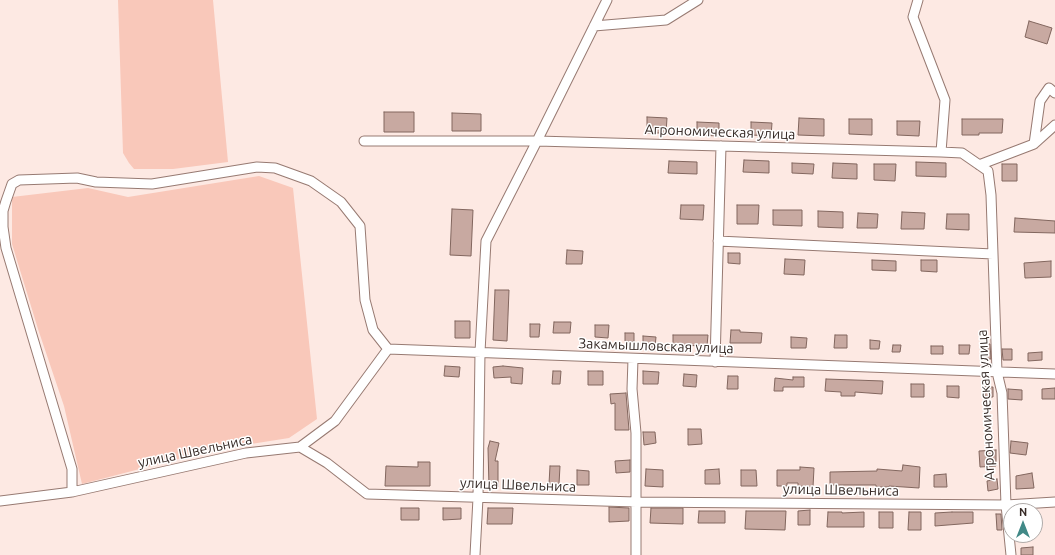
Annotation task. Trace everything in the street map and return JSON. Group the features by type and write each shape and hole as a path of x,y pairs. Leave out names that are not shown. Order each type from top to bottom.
{"street":[{"path":"475,555 478,498 480,352 486,241 607,0"},
{"path":"594,26 666,20 698,0"},
{"path":"918,0 913,17 945,100 941,152"},
{"path":"1034,144 1040,101 1049,88 1055,93"},
{"path":"979,165 1034,144 1055,125"},
{"name":"Агрономическая улица","path":"364,141 537,141 941,152 962,154 988,171 991,195 997,372 1002,393 1006,503"},
{"path":"715,362 721,146"},
{"path":"72,492 72,469 6,248 2,211 12,184 18,180 77,178 96,182 152,184 257,167 275,168 311,181 341,202 360,226 364,300 373,330 388,348 335,421 300,447"},
{"path":"718,241 993,254"},
{"name":"Закамышловская улица","path":"388,348 633,359 1055,374"},
{"path":"633,359 632,390 636,433 636,555"},
{"name":"улица Швельниса","path":"0,502 72,492 246,453 300,447 327,463 367,494 636,502 1003,505"},
{"name":"улица Швельниса","path":"1039,503 1055,502"},
{"name":"Агрономическая улица","path":"1010,543 1011,555"}],"shaded area":[{"path":"118,0 213,0 228,162 173,169 134,169 129,163 123,153"},
{"path":"259,176 293,188 317,419 289,438 213,450 82,484 64,406 38,329 12,244 12,197 88,188 128,197"}],"building":[{"path":"1029,21 1052,28 1047,44 1025,37"},
{"path":"384,112 414,112 414,132 384,132"},
{"path":"452,113 481,114 481,131 452,131"},
{"path":"647,117 667,118 666,133 647,133"},
{"path":"799,118 824,119 824,136 798,135"},
{"path":"849,119 872,119 872,135 849,134"},
{"path":"962,119 1003,119 1002,133 962,135"},
{"path":"897,121 920,121 919,136 897,135"},
{"path":"697,122 719,123 719,136 697,135"},
{"path":"751,122 772,123 771,136 751,135"},
{"path":"744,160 769,161 769,173 743,172"},
{"path":"669,161 697,162 697,174 668,173"},
{"path":"916,162 946,163 946,177 916,176"},
{"path":"792,163 814,164 813,174 792,173"},
{"path":"833,163 857,164 857,179 832,178"},
{"path":"874,164 896,164 895,181 874,180"},
{"path":"1002,164 1017,164 1017,181 1002,181"},
{"path":"681,205 704,205 703,220 680,219"},
{"path":"737,205 759,205 758,224 737,224"},
{"path":"452,209 473,210 471,256 450,255"},
{"path":"773,210 802,210 802,226 773,225"},
{"path":"818,211 843,212 843,228 818,227"},
{"path":"902,212 925,213 924,229 901,229"},
{"path":"858,213 878,214 877,228 857,228"},
{"path":"947,214 969,214 969,230 946,229"},
{"path":"1015,218 1055,221 1055,233 1014,232"},
{"path":"567,250 583,251 582,264 566,264"},
{"path":"728,253 740,253 740,264 728,263"},
{"path":"785,259 805,260 804,275 784,274"},
{"path":"872,260 896,261 896,271 872,270"},
{"path":"921,260 937,260 937,272 921,271"},
{"path":"1051,261 1051,277 1025,278 1024,263"},
{"path":"495,290 509,290 507,341 493,340"},
{"path":"455,321 470,321 470,338 455,338"},
{"path":"554,322 571,322 570,333 553,333"},
{"path":"530,324 540,324 539,337 530,337"},
{"path":"595,325 609,325 608,338 595,337"},
{"path":"731,330 762,333 761,343 730,343"},
{"path":"625,333 634,333 634,342 625,341"},
{"path":"673,335 708,335 707,346 673,345"},
{"path":"835,335 847,335 847,348 834,348"},
{"path":"643,336 656,337 655,347 643,347"},
{"path":"791,337 807,338 806,348 791,348"},
{"path":"870,340 880,341 879,349 870,349"},
{"path":"983,344 990,344 991,359 983,359"},
{"path":"893,345 901,345 900,352 892,352"},
{"path":"959,345 970,345 969,354 959,354"},
{"path":"931,346 943,346 943,354 931,354"},
{"path":"1002,349 1012,349 1012,360 1003,360"},
{"path":"1042,352 1042,360 1028,361 1028,353"},
{"path":"445,366 460,367 459,377 444,376"},
{"path":"503,366 523,368 522,384 511,383 511,377 494,378 493,367"},
{"path":"553,371 561,371 560,384 552,384"},
{"path":"588,371 603,371 603,385 588,385"},
{"path":"643,371 659,372 658,384 643,384"},
{"path":"684,374 697,375 696,387 683,386"},
{"path":"728,376 738,376 738,389 727,389"},
{"path":"793,377 804,377 804,387 783,387 783,391 774,391 775,378 793,380"},
{"path":"826,379 883,381 882,394 855,392 855,396 841,396 841,392 825,391"},
{"path":"911,384 924,384 924,397 911,397"},
{"path":"947,386 959,386 959,398 947,397"},
{"path":"985,387 993,387 993,397 985,397"},
{"path":"1055,388 1055,399 1042,399 1042,389"},
{"path":"1008,389 1022,390 1022,400 1008,399"},
{"path":"626,393 629,430 615,430 615,403 611,404 610,394"},
{"path":"688,429 701,429 702,444 688,445"},
{"path":"643,432 655,432 656,443 644,445"},
{"path":"490,441 499,443 495,461 498,461 498,487 489,487 488,448"},
{"path":"1011,441 1028,443 1026,455 1010,453"},
{"path":"996,450 996,466 980,467 979,451"},
{"path":"630,460 630,472 616,473 615,461"},
{"path":"418,462 430,462 430,486 385,486 386,466 418,467"},
{"path":"903,465 920,467 919,488 889,486 876,487 876,485 830,485 830,472 877,471 877,469 902,471"},
{"path":"550,466 560,466 559,484 549,484"},
{"path":"800,467 814,468 813,487 798,486 798,483 787,483 787,486 777,486 777,470 800,470"},
{"path":"646,469 663,470 663,487 645,486"},
{"path":"719,469 720,484 705,484 705,470"},
{"path":"577,470 589,471 589,485 577,485"},
{"path":"741,470 756,470 757,486 741,486"},
{"path":"1032,473 1034,488 1016,489 1016,476"},
{"path":"946,474 947,487 934,487 934,475"},
{"path":"997,479 998,489 988,491 987,481"},
{"path":"609,507 629,508 629,521 609,522"},
{"path":"401,508 419,508 419,520 401,520"},
{"path":"443,508 461,508 461,519 443,520"},
{"path":"488,508 513,508 512,524 487,524"},
{"path":"651,508 683,508 683,524 650,523"},
{"path":"810,510 810,525 798,525 798,511"},
{"path":"699,511 725,511 725,523 698,523"},
{"path":"746,511 786,511 785,530 745,529"},
{"path":"828,512 864,512 864,527 827,527"},
{"path":"879,512 893,512 893,528 879,528"},
{"path":"909,512 921,512 921,530 908,530"},
{"path":"973,512 973,523 935,526 935,513"},
{"path":"996,514 1001,514 1002,530 997,530"},
{"path":"1033,547 1033,555 1021,555 1021,548"}]}
